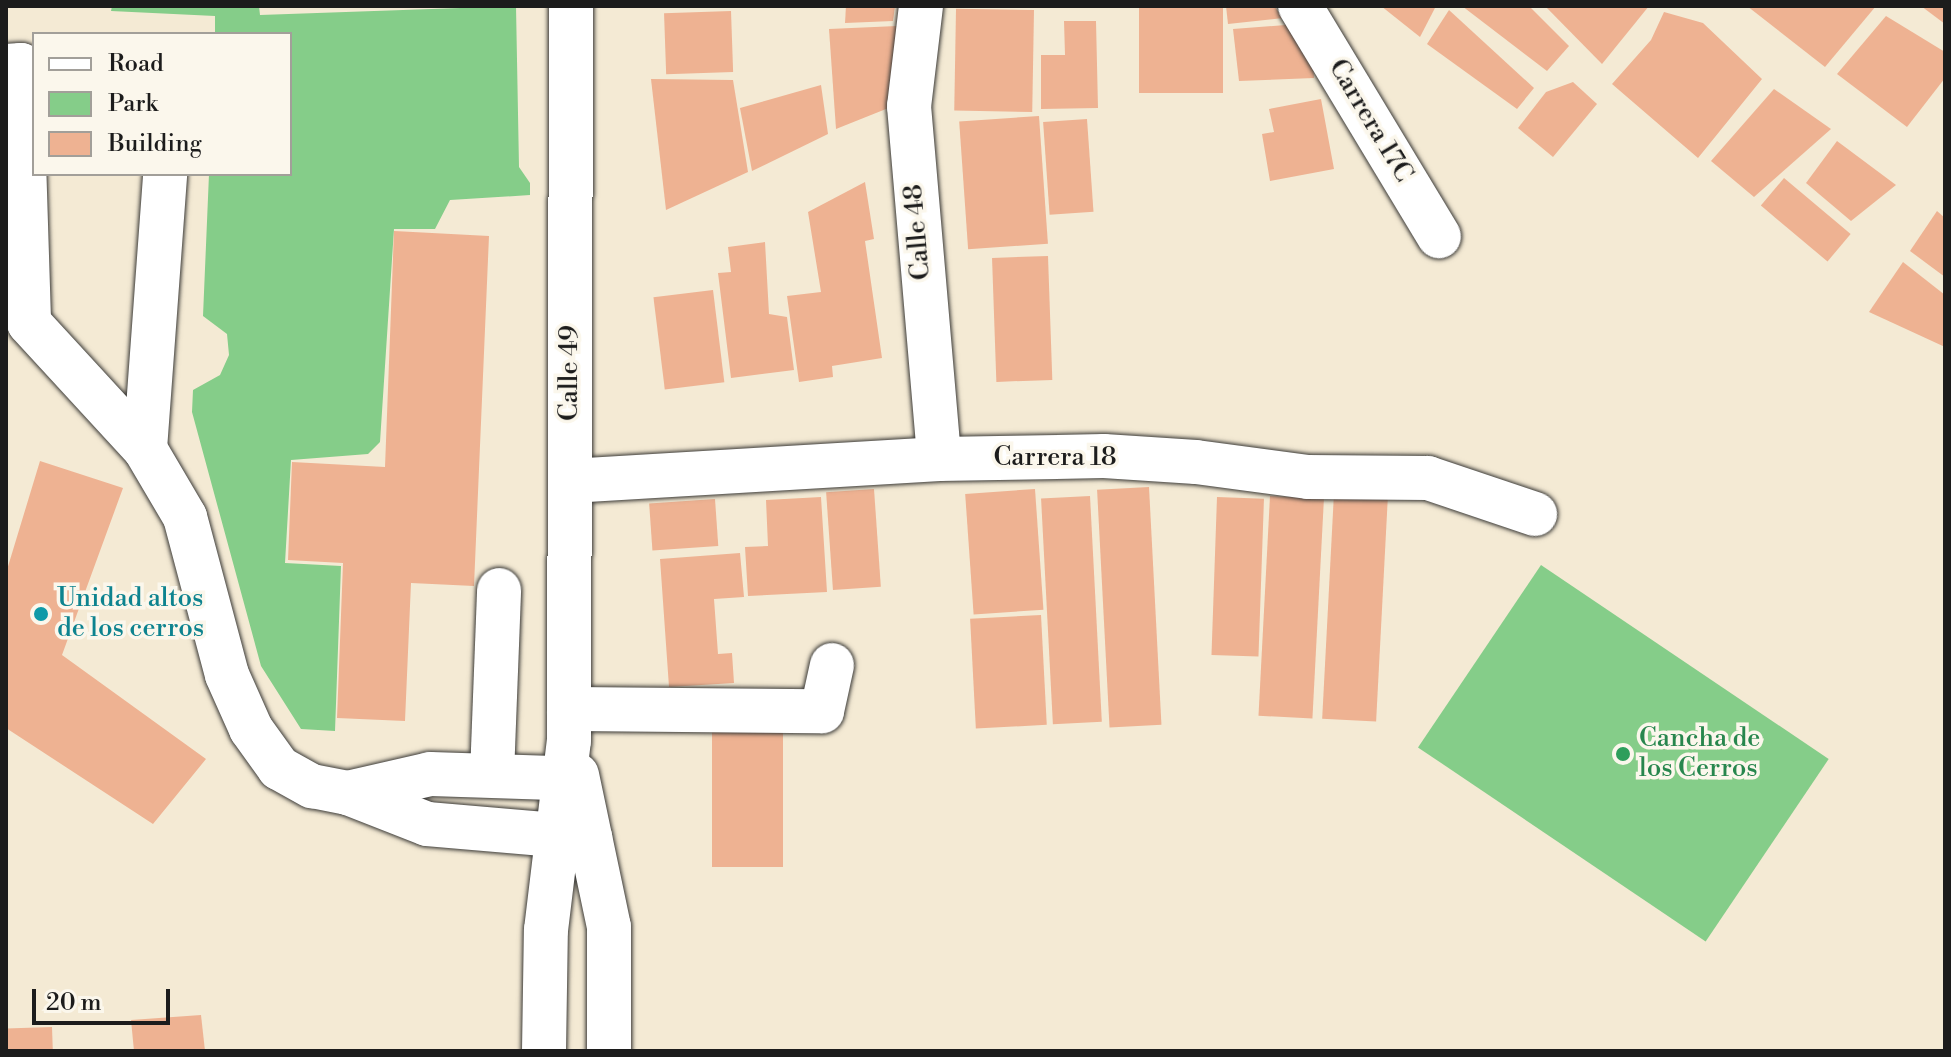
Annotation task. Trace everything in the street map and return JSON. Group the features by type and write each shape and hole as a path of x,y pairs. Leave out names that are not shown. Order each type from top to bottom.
{"street":[{"name":"Calle 49","path":"571,6 570,752 574,836 609,927 609,1051"},
{"name":"Calle 48","path":"921,6 909,106 939,459"},
{"name":"Carrera 17C","path":"1300,6 1439,236"},
{"path":"6,66 21,65 17,283 29,323 75,378 145,449 185,517 227,675 251,729 279,768 312,786 348,793 427,824 574,836"},
{"path":"145,449 165,176"},
{"name":"Carrera 18","path":"570,481 939,459 1104,456 1308,477 1428,478 1535,514"},
{"path":"492,775 499,590"},
{"path":"348,793 430,774 492,775 570,752 822,711 832,665"},
{"name":"Calle 49","path":"544,1051 546,930 574,836"}],"green space":[{"path":"112,6 259,6 260,15 516,6 519,167 530,183 530,195 450,200 435,229 394,229 380,442 368,454 291,460 285,563 341,566 335,731 301,729 261,666 192,412 193,390 220,375 229,355 227,334 203,316 209,176 292,176 292,32 215,32 215,16 111,11"},
{"name":"Cancha de los Cerros","path":"1541,565 1829,759 1706,941 1418,747"}],"building":[{"path":"846,6 895,6 893,21 845,23"},
{"path":"1139,6 1223,6 1223,93 1139,93"},
{"path":"1226,6 1274,6 1283,18 1228,24"},
{"path":"1381,6 1436,6 1420,37"},
{"path":"1462,6 1529,6 1569,46 1547,71"},
{"path":"1545,6 1649,6 1602,64"},
{"path":"1747,6 1876,6 1825,67"},
{"path":"1921,6 1945,6 1945,24"},
{"path":"956,9 1034,10 1032,112 954,111"},
{"path":"1449,10 1534,88 1517,109 1427,44"},
{"path":"731,11 733,72 666,74 664,13"},
{"path":"1664,12 1703,23 1762,79 1698,158 1612,84 1651,40"},
{"path":"1886,16 1945,52 1945,78 1907,127 1837,74"},
{"path":"1064,21 1096,21 1098,108 1041,109 1041,55 1065,55"},
{"path":"1298,24 1312,50 1314,78 1239,81 1233,29"},
{"path":"897,26 896,105 836,129 829,29"},
{"path":"651,79 733,80 748,172 666,210"},
{"path":"1573,82 1597,104 1553,157 1518,128 1546,92"},
{"path":"821,85 828,134 752,171 740,108"},
{"path":"1774,89 1831,129 1754,197 1711,161"},
{"path":"1321,99 1334,169 1270,181 1262,134 1274,132 1269,109"},
{"path":"1039,116 1048,244 968,249 959,122"},
{"path":"1087,119 1093,212 1050,215 1043,122"},
{"path":"1837,141 1896,185 1851,221 1806,183"},
{"path":"1784,178 1851,234 1828,262 1761,206"},
{"path":"865,182 874,239 865,241 882,358 832,366 833,377 799,382 787,296 821,292 808,212"},
{"path":"1937,211 1945,218 1945,277 1910,251"},
{"path":"394,231 489,236 474,586 411,583 405,721 337,718 343,563 288,560 292,462 385,467"},
{"path":"765,242 769,314 787,317 794,370 731,378 718,273 731,272 728,247"},
{"path":"1048,256 1052,380 996,382 992,258"},
{"path":"1903,262 1945,295 1945,347 1869,312"},
{"path":"713,290 724,382 665,390 653,297"},
{"name":"Unidad altos de los cerros","path":"40,461 123,488 62,655 206,759 153,824 6,728 6,573"},
{"path":"1149,487 1161,725 1110,727 1097,490"},
{"path":"874,489 881,587 833,590 826,492"},
{"path":"1035,489 1043,610 974,615 965,494"},
{"path":"1334,493 1388,496 1376,722 1322,719"},
{"path":"1090,496 1102,722 1053,724 1041,499"},
{"path":"1270,496 1324,499 1312,719 1258,716"},
{"path":"821,497 827,592 748,596 745,547 768,546 766,500"},
{"path":"1217,497 1264,499 1258,657 1211,655"},
{"path":"715,499 718,546 652,550 649,504"},
{"path":"740,553 744,597 714,599 718,654 732,653 734,683 669,687 660,559"},
{"path":"1041,615 1047,725 976,729 970,619"},
{"path":"712,730 783,730 783,867 712,867"},
{"path":"201,1015 205,1051 134,1051 131,1020"},
{"path":"52,1027 53,1051 7,1051 6,1029"}],"place":[{"name":"Unidad altos de los cerros","path":"41,614"},
{"name":"Cancha de los Cerros","path":"1623,754"}]}
